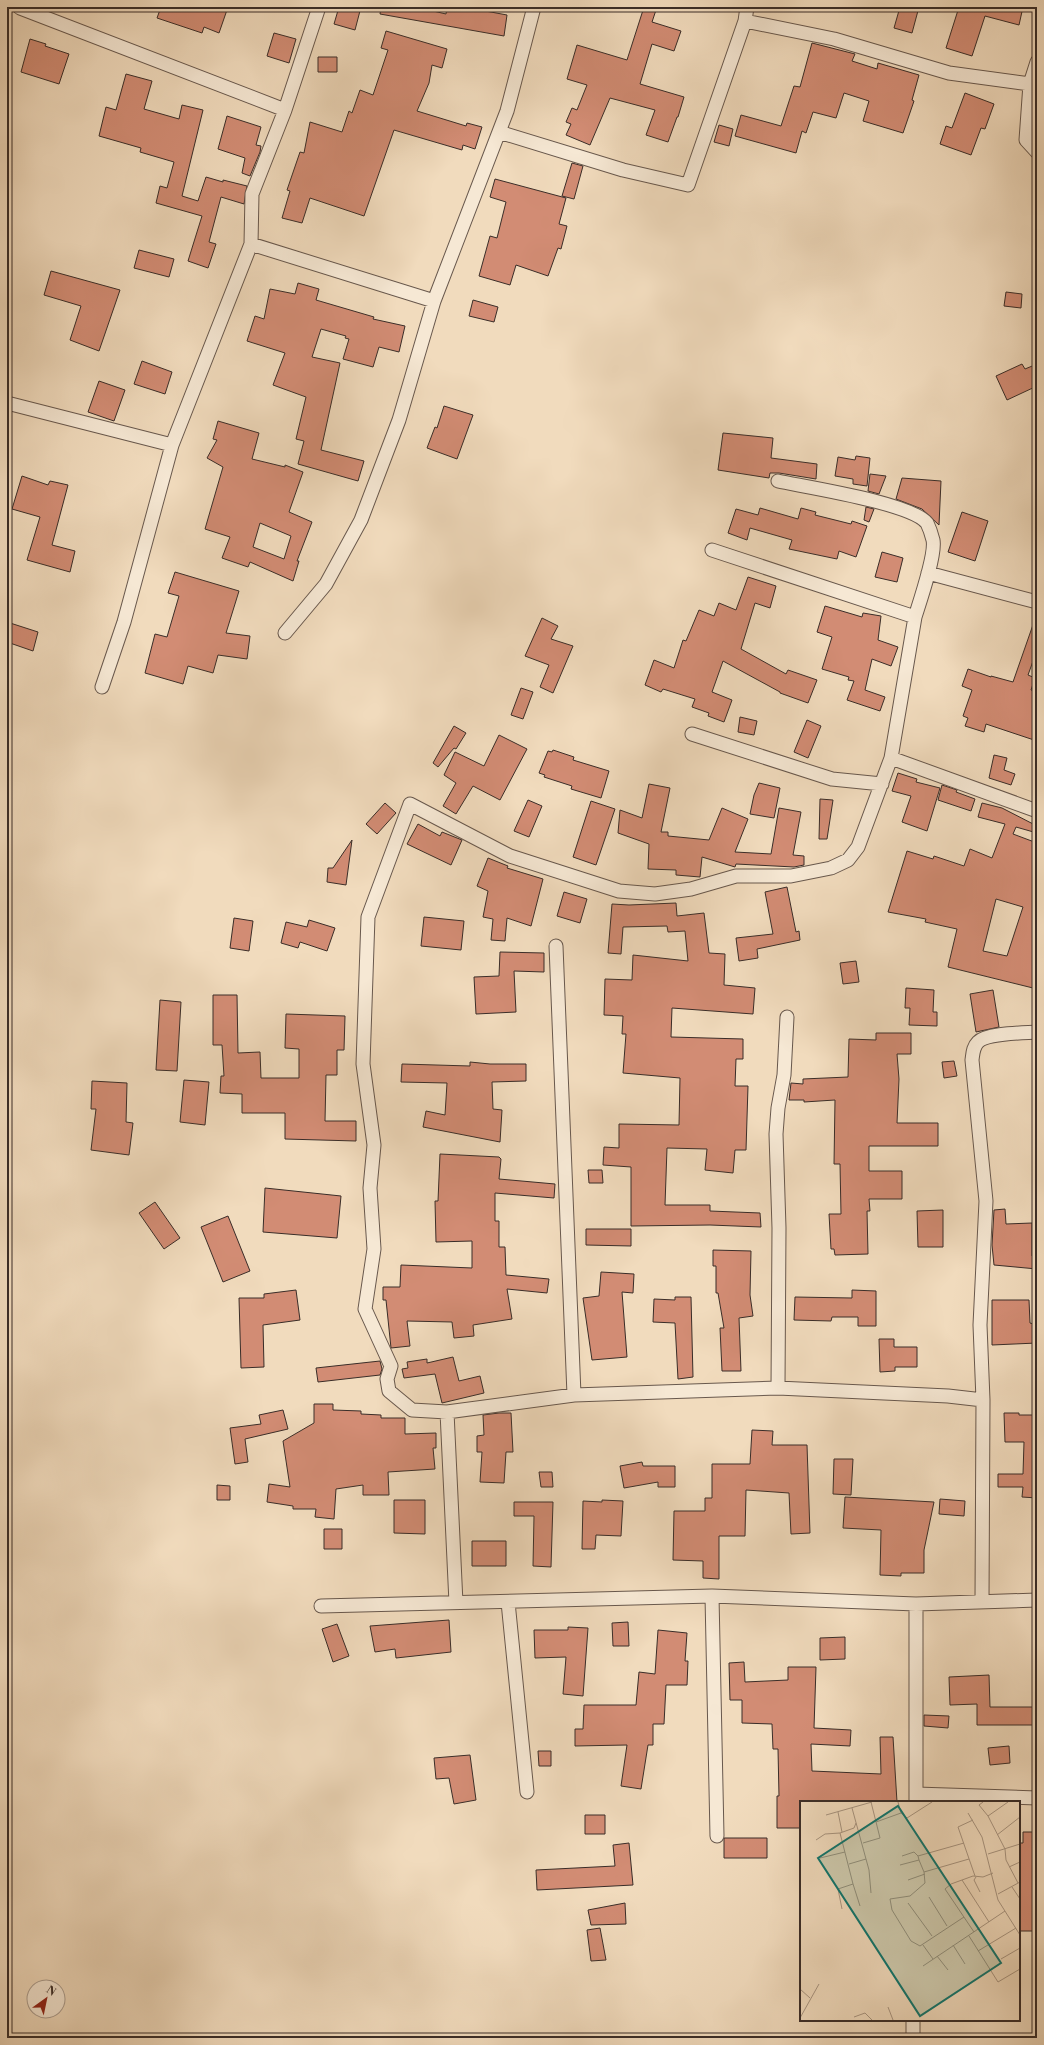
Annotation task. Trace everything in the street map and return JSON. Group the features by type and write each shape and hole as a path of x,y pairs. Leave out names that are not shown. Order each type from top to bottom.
{"street":[{"path":"102,687 124,622 172,445 251,244 252,194 285,110 319,7"},
{"path":"285,633 326,584 361,520 399,420 434,301 507,111 534,7"},
{"path":"499,132 623,170 688,185 745,21 747,7"},
{"path":"20,8 285,110"},
{"path":"745,21 834,39 948,73 1030,84"},
{"path":"1037,62 1030,84 1026,140 1037,152"},
{"path":"251,244 434,301"},
{"path":"7,403 172,445"},
{"path":"778,481 885,503 912,514 926,523 934,541 928,573 915,617 891,758 858,847 848,860 831,868 791,876 736,876 691,890 655,894 619,891 510,856 410,804 368,917 364,1064 374,1145 370,1188 374,1248 365,1309 391,1366 387,1379 390,1391 412,1410 447,1412 574,1394 778,1388 948,1396 983,1400"},
{"path":"712,550 915,617"},
{"path":"928,573 1037,602"},
{"path":"692,734 832,779 882,784"},
{"path":"891,758 1037,811"},
{"path":"556,946 574,1394"},
{"path":"778,1388 779,1228 776,1134 778,1108 784,1075 787,1017"},
{"path":"982,1601 983,1400 980,1325 986,1201 973,1050 979,1041 1000,1035 1037,1032"},
{"path":"447,1412 456,1603"},
{"path":"321,1606 712,1596 916,1604 1037,1600"},
{"path":"712,1596 717,1836"},
{"path":"508,1602 527,1792"},
{"path":"916,1604 916,1798 1037,1798"},
{"path":"913,2021 913,2038"}],"building":[{"path":"161,7 228,7 219,33 204,27 202,33 157,18"},
{"path":"339,7 361,7 355,30 334,24"},
{"path":"381,7 416,7 446,14 447,7 464,7 507,15 504,36 380,14"},
{"path":"644,7 657,7 652,22 681,31 674,51 652,44 640,84 684,97 668,142 646,135 655,110 610,98 590,145 566,135 571,124 566,122 572,108 577,110 587,85 567,79 577,45 627,60"},
{"path":"900,7 919,7 912,33 894,28"},
{"path":"959,7 1023,7 1019,25 985,16 972,56 946,48"},
{"path":"386,31 447,49 442,68 432,65 429,83 417,111 466,126 467,123 482,127 475,149 463,145 462,150 394,130 364,216 310,198 302,223 282,218 290,191 287,190 300,152 304,153 310,122 342,132 349,111 352,113 360,90 373,95 388,50 381,48"},
{"path":"274,33 296,39 289,63 267,56"},
{"path":"30,39 69,54 59,84 21,72"},
{"path":"812,43 855,54 852,61 877,69 878,63 919,75 912,100 914,101 903,133 863,121 869,101 844,93 836,118 813,112 806,133 802,131 796,153 735,136 741,115 781,126 794,86 800,87"},
{"path":"318,57 337,57 337,72 318,72"},
{"path":"126,74 152,81 144,109 179,119 182,105 203,110 182,196 198,201 206,177 223,182 223,180 247,186 244,204 221,197 209,242 216,244 208,268 188,261 202,216 156,203 160,186 167,188 174,162 140,152 141,148 99,136 106,107 116,110"},
{"path":"965,93 994,104 985,129 981,128 971,155 940,144 946,126 952,128"},
{"path":"227,116 261,127 256,145 261,146 260,152 250,176 242,173 245,158 218,149"},
{"path":"719,125 733,129 729,146 714,142"},
{"path":"572,163 583,166 574,199 562,196"},
{"path":"495,179 566,198 559,224 567,226 561,249 558,248 548,276 516,265 510,285 479,276 490,236 497,238 506,202 490,197"},
{"path":"139,250 174,259 169,277 134,268"},
{"path":"51,271 120,290 99,351 70,340 81,306 44,295"},
{"path":"298,283 319,289 316,300 374,317 373,319 405,326 399,352 379,347 373,367 343,359 349,339 345,338 346,336 321,329 312,357 340,363 321,450 364,461 358,481 298,464 304,441 296,439 306,397 273,385 285,353 247,341 255,316 264,319 270,289 295,294"},
{"path":"1006,292 1022,294 1021,308 1004,306"},
{"path":"473,300 498,307 494,322 469,316"},
{"path":"142,361 172,372 165,394 134,384"},
{"path":"1022,364 1025,369 1037,364 1037,386 1007,400 996,376"},
{"path":"99,381 125,390 114,421 88,412"},
{"path":"444,406 473,415 457,459 427,448 435,427 437,428"},
{"path":"218,421 259,433 252,459 285,467 285,465 303,472 289,512 312,522 297,561 299,561 293,581 250,562 248,567 222,558 230,537 205,529 223,467 207,458 217,440 213,439","holes":["260,523 291,536 284,559 253,547"]},
{"path":"723,433 773,438 771,458 817,464 816,479 779,473 770,473 769,478 718,470"},
{"path":"856,456 870,458 867,486 853,484 853,479 835,476 838,457 855,460"},
{"path":"870,474 886,476 879,494 868,491"},
{"path":"22,476 48,485 50,481 68,485 52,545 75,551 70,572 27,560 40,517 12,509"},
{"path":"902,478 941,481 939,525 922,509 896,499"},
{"path":"866,507 874,509 869,522 864,520"},
{"path":"760,508 798,519 801,508 816,512 815,515 851,524 852,521 867,526 856,557 839,551 837,559 789,549 792,540 750,528 747,540 728,533 736,509 758,515"},
{"path":"962,512 988,521 975,561 948,552"},
{"path":"882,552 903,558 897,582 875,577"},
{"path":"175,572 239,591 226,633 250,636 247,659 218,655 213,673 188,666 183,684 145,673 155,634 167,637 179,596 168,593"},
{"path":"748,577 776,586 770,608 755,603 741,649 786,674 788,670 817,680 808,703 780,693 723,661 712,692 732,700 724,722 708,716 709,713 692,707 695,699 663,689 661,692 645,685 654,660 674,668 683,640 686,641 699,610 714,616 719,603 736,610"},
{"path":"825,606 862,617 863,613 881,616 878,640 898,647 891,666 872,659 865,690 885,697 880,711 847,700 854,681 848,680 849,677 822,669 832,637 817,632"},
{"path":"542,618 558,626 551,639 573,646 553,693 540,687 549,665 525,656"},
{"path":"1035,619 1037,619 1037,650 1028,675 1035,678 1031,690 1037,692 1037,741 986,724 984,732 965,726 968,718 963,716 972,690 962,686 968,669 991,677 1013,682"},
{"path":"7,622 38,632 33,651 7,642"},
{"path":"521,688 533,692 523,719 511,715"},
{"path":"740,717 757,721 754,735 738,732"},
{"path":"807,720 821,726 808,758 794,752"},
{"path":"454,726 466,733 456,749 454,748 438,767 433,763"},
{"path":"499,735 527,749 500,800 473,786 456,814 443,806 456,783 444,775 455,752 484,766"},
{"path":"553,750 574,757 573,760 609,771 601,798 571,789 572,786 544,777 545,775 539,773 548,751 552,752"},
{"path":"994,755 1007,758 1004,770 1015,774 1011,785 989,778"},
{"path":"898,773 917,779 916,782 940,788 927,831 902,822 911,796 892,791"},
{"path":"759,783 780,788 774,818 750,814 754,795"},
{"path":"649,784 670,788 661,832 668,832 668,836 709,840 722,808 748,819 735,852 771,854 779,808 801,812 793,855 804,856 804,865 794,867 736,864 735,867 702,857 700,877 676,875 676,870 648,869 649,844 618,833 620,810 642,818"},
{"path":"942,785 957,790 956,792 975,799 971,811 938,800"},
{"path":"820,799 833,800 827,839 819,839"},
{"path":"528,800 542,806 529,837 514,831"},
{"path":"591,801 615,809 596,865 573,857"},
{"path":"385,803 396,813 377,834 366,824"},
{"path":"982,803 1002,808 1037,826 1037,833 1016,827 1013,834 1037,843 1037,989 948,967 957,929 925,922 926,919 888,912 907,851 933,859 934,856 964,866 970,849 992,858 1005,824 978,817","holes":["996,899 1023,907 1007,956 983,951"]},
{"path":"418,824 440,836 442,832 462,840 451,865 407,844"},
{"path":"352,840 346,885 327,882 328,868 333,868"},
{"path":"488,858 508,866 507,868 543,879 531,926 507,918 505,941 491,940 493,919 483,917 488,891 477,886"},
{"path":"787,887 796,932 799,931 800,940 757,949 758,958 739,961 736,938 773,934 765,892"},
{"path":"564,892 587,899 580,923 557,916"},
{"path":"676,903 677,916 704,913 709,953 725,954 724,985 755,988 753,1014 672,1008 671,1037 743,1039 743,1059 736,1059 735,1086 748,1086 746,1150 735,1150 733,1173 705,1170 707,1149 667,1148 665,1205 710,1205 710,1211 760,1213 761,1227 710,1225 631,1226 631,1167 603,1165 604,1147 619,1148 619,1124 679,1125 680,1078 623,1073 626,1034 622,1034 623,1016 604,1015 605,979 632,980 633,955 688,961 685,931 668,932 667,926 623,927 621,954 608,953 612,904 629,905"},
{"path":"424,917 464,921 461,950 421,946"},
{"path":"234,918 253,921 249,951 230,948"},
{"path":"309,920 335,928 327,951 300,942 298,948 281,943 286,922 307,927"},
{"path":"500,952 544,953 544,972 514,971 516,1012 476,1014 474,977 499,976"},
{"path":"856,961 859,982 843,984 840,963"},
{"path":"906,988 934,990 933,1012 937,1012 937,1026 909,1025 910,1008 905,1008"},
{"path":"993,990 999,1027 976,1032 970,994"},
{"path":"213,995 237,995 238,1053 260,1052 261,1078 299,1078 299,1049 285,1048 286,1014 345,1016 344,1050 337,1050 337,1075 326,1075 325,1121 356,1121 356,1141 285,1139 285,1113 242,1113 242,1094 220,1093 221,1076 224,1076 222,1045 213,1045"},
{"path":"160,1000 181,1002 177,1071 156,1070"},
{"path":"876,1033 911,1033 911,1054 897,1054 899,1079 897,1123 938,1123 938,1146 869,1146 869,1171 902,1171 902,1199 869,1199 870,1211 867,1211 868,1254 835,1255 834,1249 831,1249 829,1214 841,1214 840,1164 834,1164 835,1100 804,1102 804,1100 789,1100 791,1083 803,1084 803,1079 848,1077 849,1039 876,1040"},
{"path":"954,1061 957,1076 944,1078 942,1062"},
{"path":"470,1062 490,1064 526,1064 526,1081 492,1082 493,1109 502,1110 500,1142 423,1127 426,1111 445,1115 447,1083 401,1082 402,1064 470,1066"},
{"path":"184,1080 209,1082 205,1125 180,1122"},
{"path":"92,1081 127,1083 126,1122 133,1123 129,1155 91,1150 96,1109 91,1109"},
{"path":"440,1154 499,1157 501,1159 499,1179 555,1184 554,1198 495,1193 495,1221 499,1221 499,1247 505,1247 506,1275 549,1279 547,1293 507,1289 512,1319 473,1325 474,1336 454,1338 452,1322 407,1321 410,1346 391,1348 386,1300 383,1300 383,1287 400,1287 401,1265 472,1268 472,1241 436,1242 435,1201 438,1201"},
{"path":"588,1170 602,1170 603,1183 589,1183"},
{"path":"265,1188 341,1196 337,1238 263,1232"},
{"path":"155,1202 180,1238 164,1249 139,1213"},
{"path":"1005,1209 1006,1224 1032,1223 1032,1256 1037,1256 1037,1269 994,1265 992,1245 994,1210"},
{"path":"943,1210 943,1247 918,1247 917,1211"},
{"path":"228,1216 250,1271 223,1282 201,1227"},
{"path":"586,1229 631,1229 631,1246 586,1245"},
{"path":"713,1250 751,1251 750,1295 753,1316 739,1318 741,1371 722,1371 720,1328 724,1328 718,1293 716,1293 716,1266 713,1266"},
{"path":"601,1272 634,1274 633,1293 622,1292 627,1357 592,1360 583,1298 599,1296"},
{"path":"296,1290 300,1320 263,1325 264,1367 241,1368 239,1298 264,1298 264,1294"},
{"path":"852,1290 876,1291 876,1326 858,1326 858,1317 832,1317 831,1321 794,1320 795,1297 852,1298"},
{"path":"675,1297 691,1297 693,1377 678,1379 675,1323 653,1322 654,1299 675,1300"},
{"path":"992,1300 1029,1300 1030,1323 1037,1325 1037,1343 992,1345"},
{"path":"879,1339 894,1339 894,1347 917,1347 917,1367 895,1367 895,1371 880,1372"},
{"path":"453,1357 459,1381 480,1376 484,1393 442,1403 435,1374 404,1378 402,1369 408,1368 407,1362 427,1359 427,1363"},
{"path":"380,1361 382,1369 380,1375 318,1382 316,1368"},
{"path":"314,1404 333,1404 333,1410 361,1411 361,1414 381,1415 381,1418 405,1418 405,1434 436,1433 436,1448 433,1448 435,1469 388,1472 389,1495 363,1495 363,1485 336,1489 334,1519 315,1517 316,1509 293,1509 293,1506 267,1502 269,1484 290,1487 283,1441 314,1423"},
{"path":"283,1410 288,1429 245,1439 248,1462 235,1464 230,1428 261,1424 259,1415"},
{"path":"511,1413 513,1452 506,1452 504,1483 480,1482 482,1452 477,1452 477,1436 484,1435 483,1415"},
{"path":"1004,1413 1037,1415 1037,1498 1022,1497 1023,1487 998,1487 998,1474 1023,1474 1024,1442 1005,1442"},
{"path":"752,1430 773,1431 772,1445 807,1445 810,1533 791,1534 789,1493 746,1490 745,1536 719,1536 719,1579 703,1578 703,1561 673,1560 674,1511 705,1511 705,1498 712,1498 712,1464 750,1464"},
{"path":"834,1459 853,1459 851,1495 833,1494"},
{"path":"642,1462 643,1466 675,1466 675,1487 658,1487 658,1482 624,1488 620,1466"},
{"path":"539,1472 552,1472 553,1487 541,1487"},
{"path":"217,1485 230,1486 230,1500 217,1500"},
{"path":"845,1497 934,1502 924,1550 924,1573 901,1573 901,1576 880,1575 881,1530 843,1528"},
{"path":"940,1499 965,1501 964,1516 939,1514"},
{"path":"394,1500 425,1500 425,1534 394,1533"},
{"path":"602,1500 623,1501 621,1536 596,1535 595,1549 582,1549 583,1501 602,1502"},
{"path":"514,1502 553,1502 551,1567 533,1566 534,1516 514,1516"},
{"path":"324,1529 342,1529 342,1549 324,1549"},
{"path":"472,1541 506,1541 506,1566 472,1566"},
{"path":"449,1620 451,1652 396,1658 395,1649 375,1652 370,1626"},
{"path":"628,1622 629,1646 613,1646 612,1623"},
{"path":"337,1624 349,1656 333,1662 322,1629"},
{"path":"568,1627 588,1628 583,1696 563,1694 566,1657 535,1658 534,1630 568,1630"},
{"path":"658,1630 687,1633 685,1661 688,1661 687,1685 666,1685 664,1724 653,1724 653,1745 648,1745 641,1789 621,1786 627,1745 575,1746 575,1729 583,1729 584,1705 636,1705 639,1672 655,1674"},
{"path":"845,1637 845,1659 820,1660 820,1638"},
{"path":"744,1662 745,1682 788,1680 788,1667 816,1667 814,1728 851,1730 850,1746 811,1744 812,1771 881,1774 880,1737 893,1737 897,1801 800,1801 800,1828 777,1828 777,1796 779,1796 778,1749 773,1749 772,1724 742,1723 742,1700 730,1700 729,1663"},
{"path":"989,1675 990,1707 1037,1707 1037,1725 977,1725 977,1704 950,1705 949,1677"},
{"path":"924,1715 949,1716 948,1728 924,1726"},
{"path":"1009,1746 1010,1763 990,1765 988,1748"},
{"path":"538,1751 551,1751 551,1766 539,1766"},
{"path":"470,1755 476,1800 454,1804 449,1778 436,1779 434,1758"},
{"path":"585,1815 605,1815 605,1834 585,1834"},
{"path":"1023,1832 1037,1832 1037,1931 1020,1931 1020,1843 1023,1843"},
{"path":"724,1838 767,1838 767,1858 724,1858"},
{"path":"629,1843 633,1885 537,1890 536,1870 615,1866 613,1845"},
{"path":"625,1903 626,1924 591,1925 588,1910"},
{"path":"600,1928 606,1960 591,1961 587,1930"}]}
